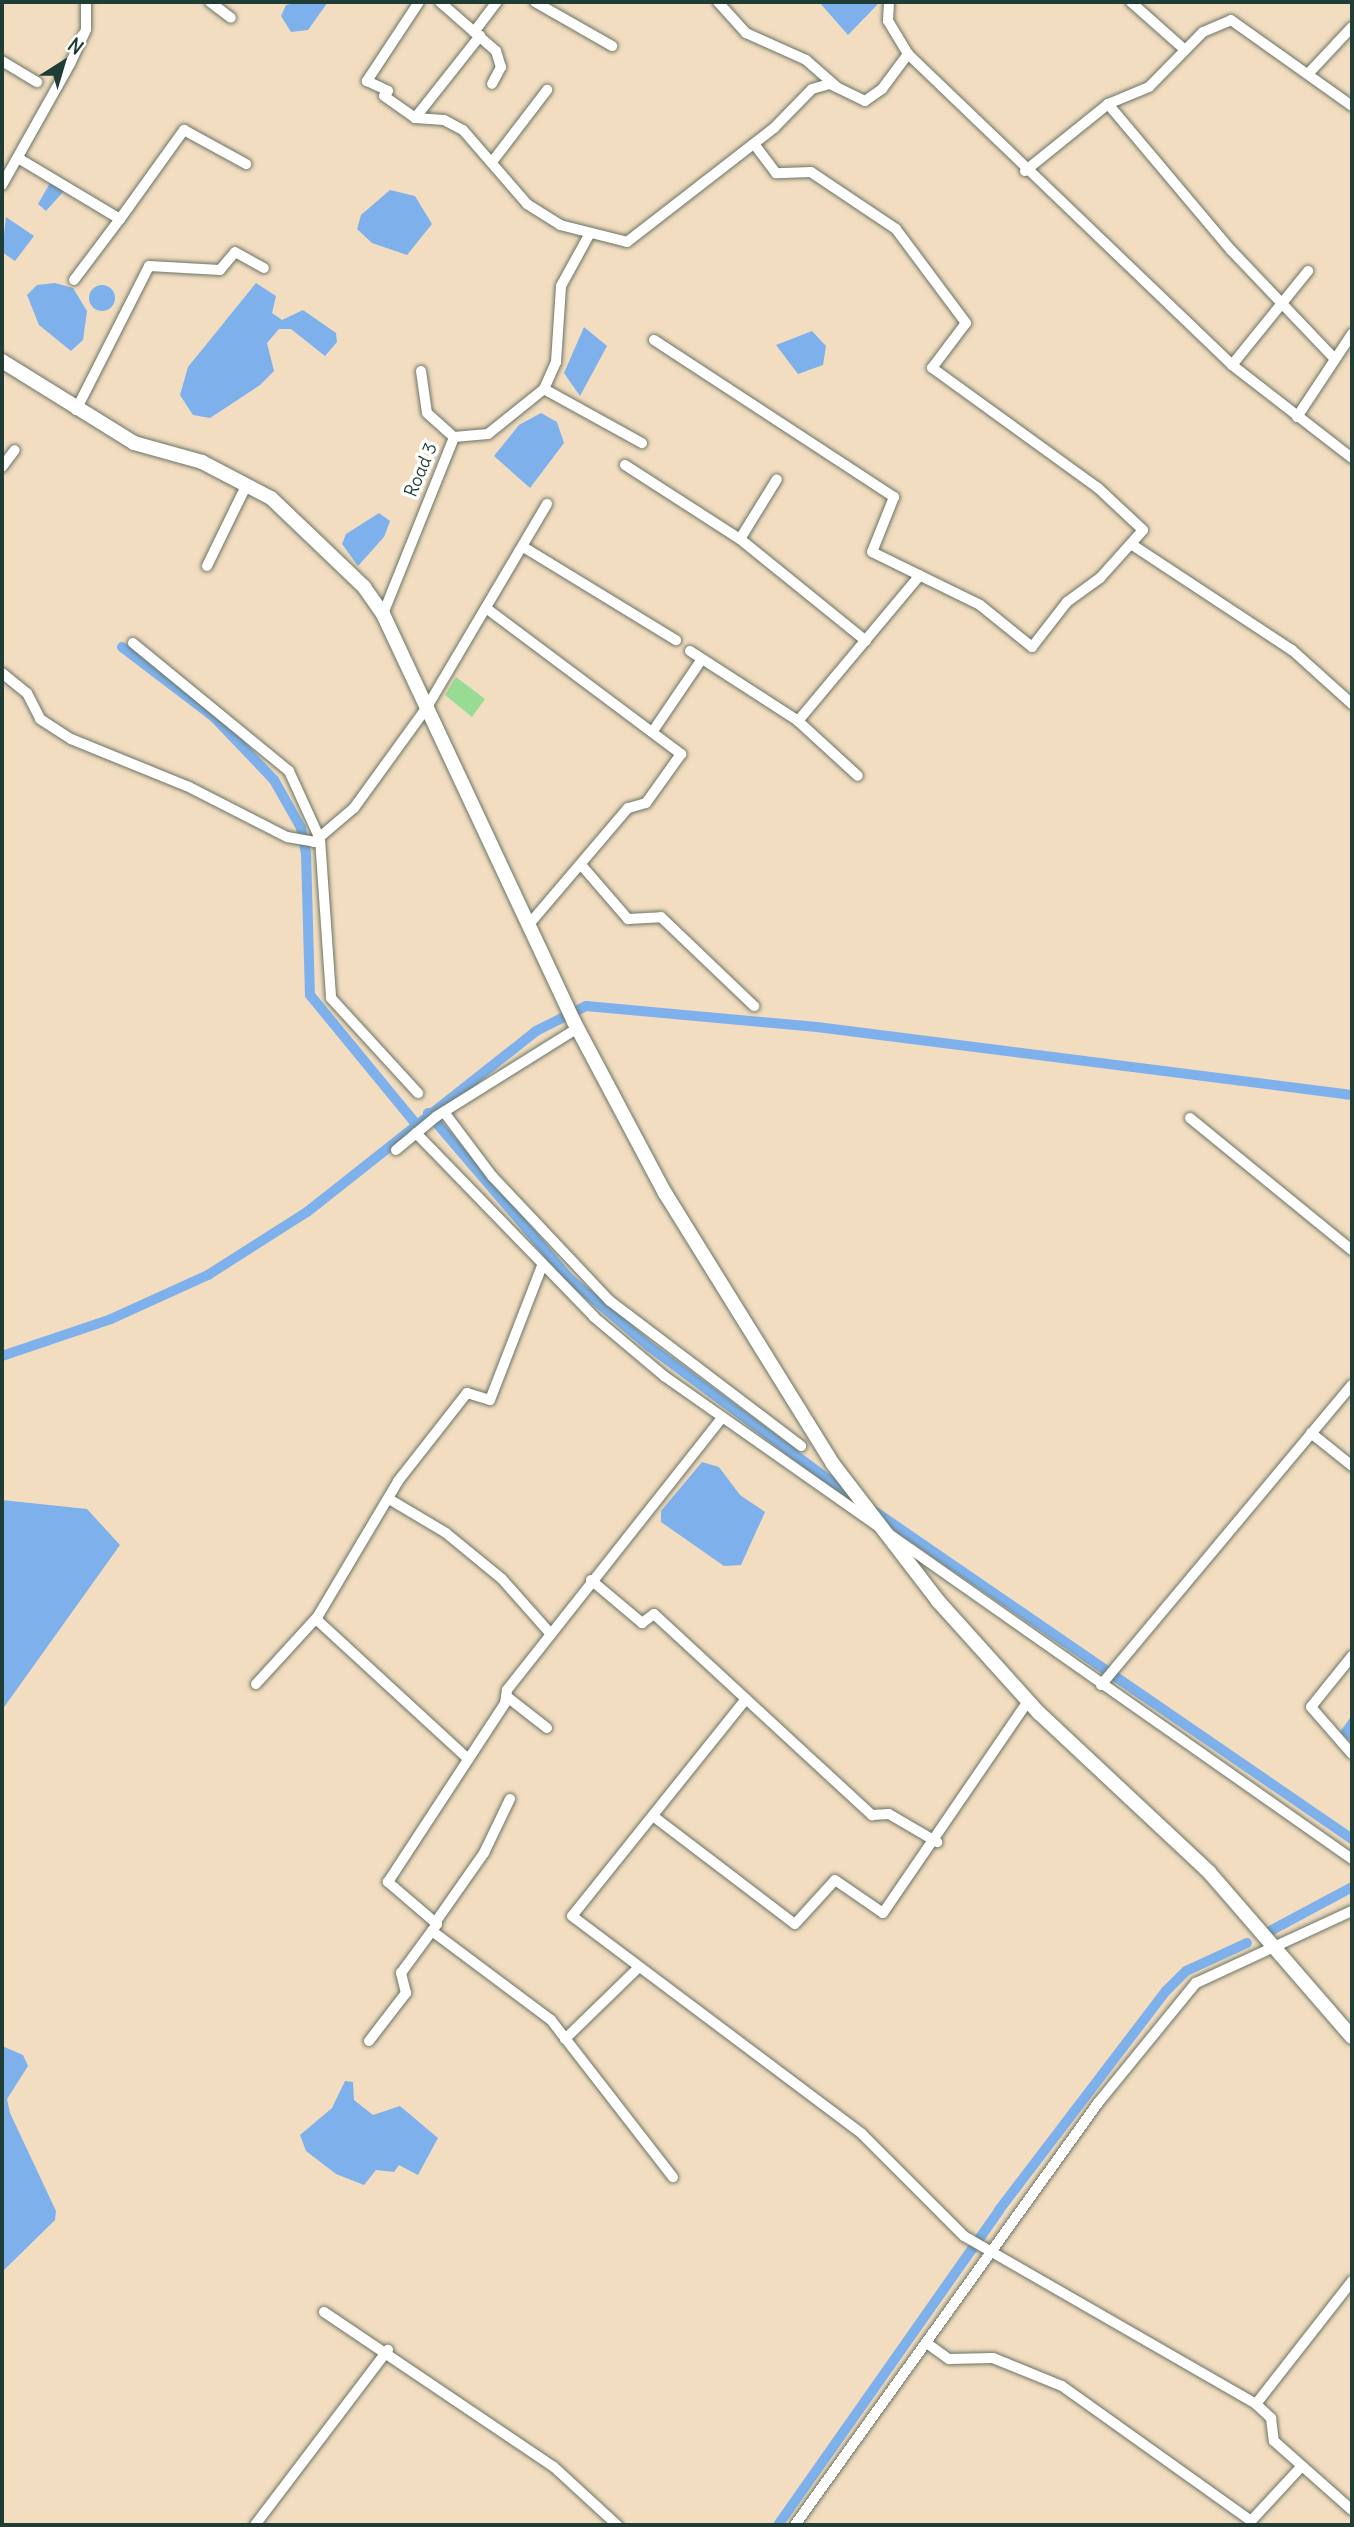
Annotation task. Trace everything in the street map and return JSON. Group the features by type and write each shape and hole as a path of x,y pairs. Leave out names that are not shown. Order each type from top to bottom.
{"street":[{"path":"2,185 86,29 86,2"},
{"path":"210,2 231,18"},
{"path":"419,2 367,81 415,118 444,120 463,130 527,204 589,235 627,242 754,144 812,89 839,89"},
{"path":"440,2 477,34 502,61 492,84"},
{"path":"415,118 477,34 497,2"},
{"path":"535,2 612,46"},
{"path":"718,2 746,33 806,60 839,89 857,100 873,97 908,54"},
{"path":"888,2 888,22 908,54 1026,172 1232,365 1352,458"},
{"path":"1131,2 1185,50"},
{"path":"1026,172 1108,104 1140,93 1185,50 1231,20 1352,106"},
{"path":"1308,74 1352,27"},
{"path":"2,61 37,82"},
{"path":"492,162 547,90"},
{"path":"1108,104 1281,303 1334,358"},
{"path":"74,279 184,130 246,164"},
{"path":"654,340 894,497 872,552 980,606 1034,648 1068,602 1131,544 1143,527 932,368 966,323 910,244 811,172 776,173 754,144"},
{"path":"2,160 15,163 120,219"},
{"name":"Road 3","path":"383,614 454,437 488,434 544,388 556,362 561,286 589,235"},
{"path":"76,410 145,270 155,264 220,270 235,252 264,268"},
{"path":"1232,365 1308,271"},
{"path":"1297,417 1352,334"},
{"path":"2,361 76,410 143,447 202,462 247,484 318,536 383,614 576,1025 715,1283 833,1464 875,1525 1028,1702 1209,1872 1352,2037"},
{"path":"421,371 427,414 454,437"},
{"path":"544,388 642,443"},
{"path":"2,467 15,450"},
{"path":"625,465 740,539 866,641"},
{"path":"740,539 777,479"},
{"path":"206,566 247,484"},
{"path":"2,673 27,693 40,719 62,734 293,840 317,840 354,808 427,707 490,611 547,504"},
{"path":"1131,544 1292,650 1352,704"},
{"path":"525,548 676,640"},
{"path":"798,722 920,575"},
{"path":"490,611 653,731 681,756 644,806 628,808 583,867 568,871 530,923"},
{"path":"133,643 285,764 317,840 331,998 418,1093"},
{"path":"690,650 798,722 858,776"},
{"path":"653,731 702,659"},
{"path":"583,867 628,919 661,918 754,1006"},
{"path":"396,1150 440,1114 576,1025"},
{"path":"440,1114 492,1176 610,1301 801,1446"},
{"path":"1189,1118 1352,1250"},
{"path":"419,1130 542,1266 594,1317 722,1418 1265,1792 1352,1859"},
{"path":"256,1684 316,1619 389,1499 467,1393 490,1400 542,1266"},
{"path":"1103,1682 1352,1385"},
{"path":"673,2177 565,2039 388,1882 506,1696 550,1633 722,1418"},
{"path":"1311,1433 1352,1466"},
{"path":"389,1499 446,1533 502,1579 550,1633"},
{"path":"592,1580 642,1623 654,1614 872,1815 889,1814 937,1842"},
{"path":"316,1619 468,1759"},
{"path":"1352,1656 1311,1707 1352,1754"},
{"path":"506,1696 547,1728"},
{"path":"746,1699 653,1816 571,1912 636,1970 862,2134 964,2236 1128,2335 1143,2334 1187,2359 1256,2404 1271,2418 1274,2441 1352,2510"},
{"path":"653,1816 799,1925 835,1880 885,1913 937,1842 1028,1702"},
{"path":"369,2042 406,1993 401,1973 484,1853 510,1798"},
{"path":"795,2525 928,2344 986,2249 1196,1983 1276,1951 1352,1911"},
{"path":"565,2039 636,1970"},
{"path":"1256,2404 1352,2281"},
{"path":"324,2312 387,2350 554,2467 617,2525"},
{"path":"928,2344 949,2359 993,2358 1062,2386 1251,2521 1302,2466"},
{"path":"255,2525 387,2350"}],"green space":[{"path":"456,677 485,699 472,717 445,695"}],"water":[{"path":"328,2 308,30 291,32 281,16 286,5"},
{"path":"819,2 880,2 848,35"},
{"path":"50,183 64,191 46,211 38,204"},
{"path":"390,190 415,196 432,224 407,255 372,243 357,229 361,215"},
{"path":"6,217 34,236 15,261 2,252"},
{"path":"55,283 73,288 87,311 83,340 71,351 39,325 27,295 37,285"},
{"path":"256,283 276,296 272,313 282,320 303,310 336,333 337,342 325,356 291,329 279,329 267,343 274,371 260,385 210,418 193,415 180,395 188,367"},
{"path":"102,285 111,289 115,298 111,307 102,311 93,307 89,298 93,289"},
{"path":"584,327 607,346 580,396 564,373"},
{"path":"812,331 826,346 823,365 798,374 776,345"},
{"path":"541,413 557,422 564,443 530,488 494,456 519,425"},
{"path":"379,513 390,521 384,537 358,566 342,544 346,534"},
{"path":"702,1462 719,1467 740,1495 765,1512 741,1565 724,1566 661,1522 661,1511"},
{"path":"2,1500 87,1509 120,1545 2,1710"},
{"path":"1352,1715 1352,1743 1340,1732"},
{"path":"2,2046 23,2055 28,2066 7,2099 10,2113 56,2211 55,2220 2,2272"},
{"path":"345,2081 353,2082 354,2100 373,2115 400,2106 438,2138 418,2175 399,2165 394,2172 376,2170 364,2185 336,2174 306,2151 300,2135 332,2108"}],"waterway":[{"path":"122,647 214,717 274,780 301,828 306,853 310,995 415,1123"},
{"path":"2,1356 111,1319 208,1275 307,1212 536,1031 586,1006 817,1027 1352,1095"},
{"path":"428,1113 570,1279 650,1347 829,1480 1352,1839"},
{"path":"1270,1931 1352,1887"},
{"path":"778,2525 999,2210 1166,1991 1186,1971 1247,1943"}]}
